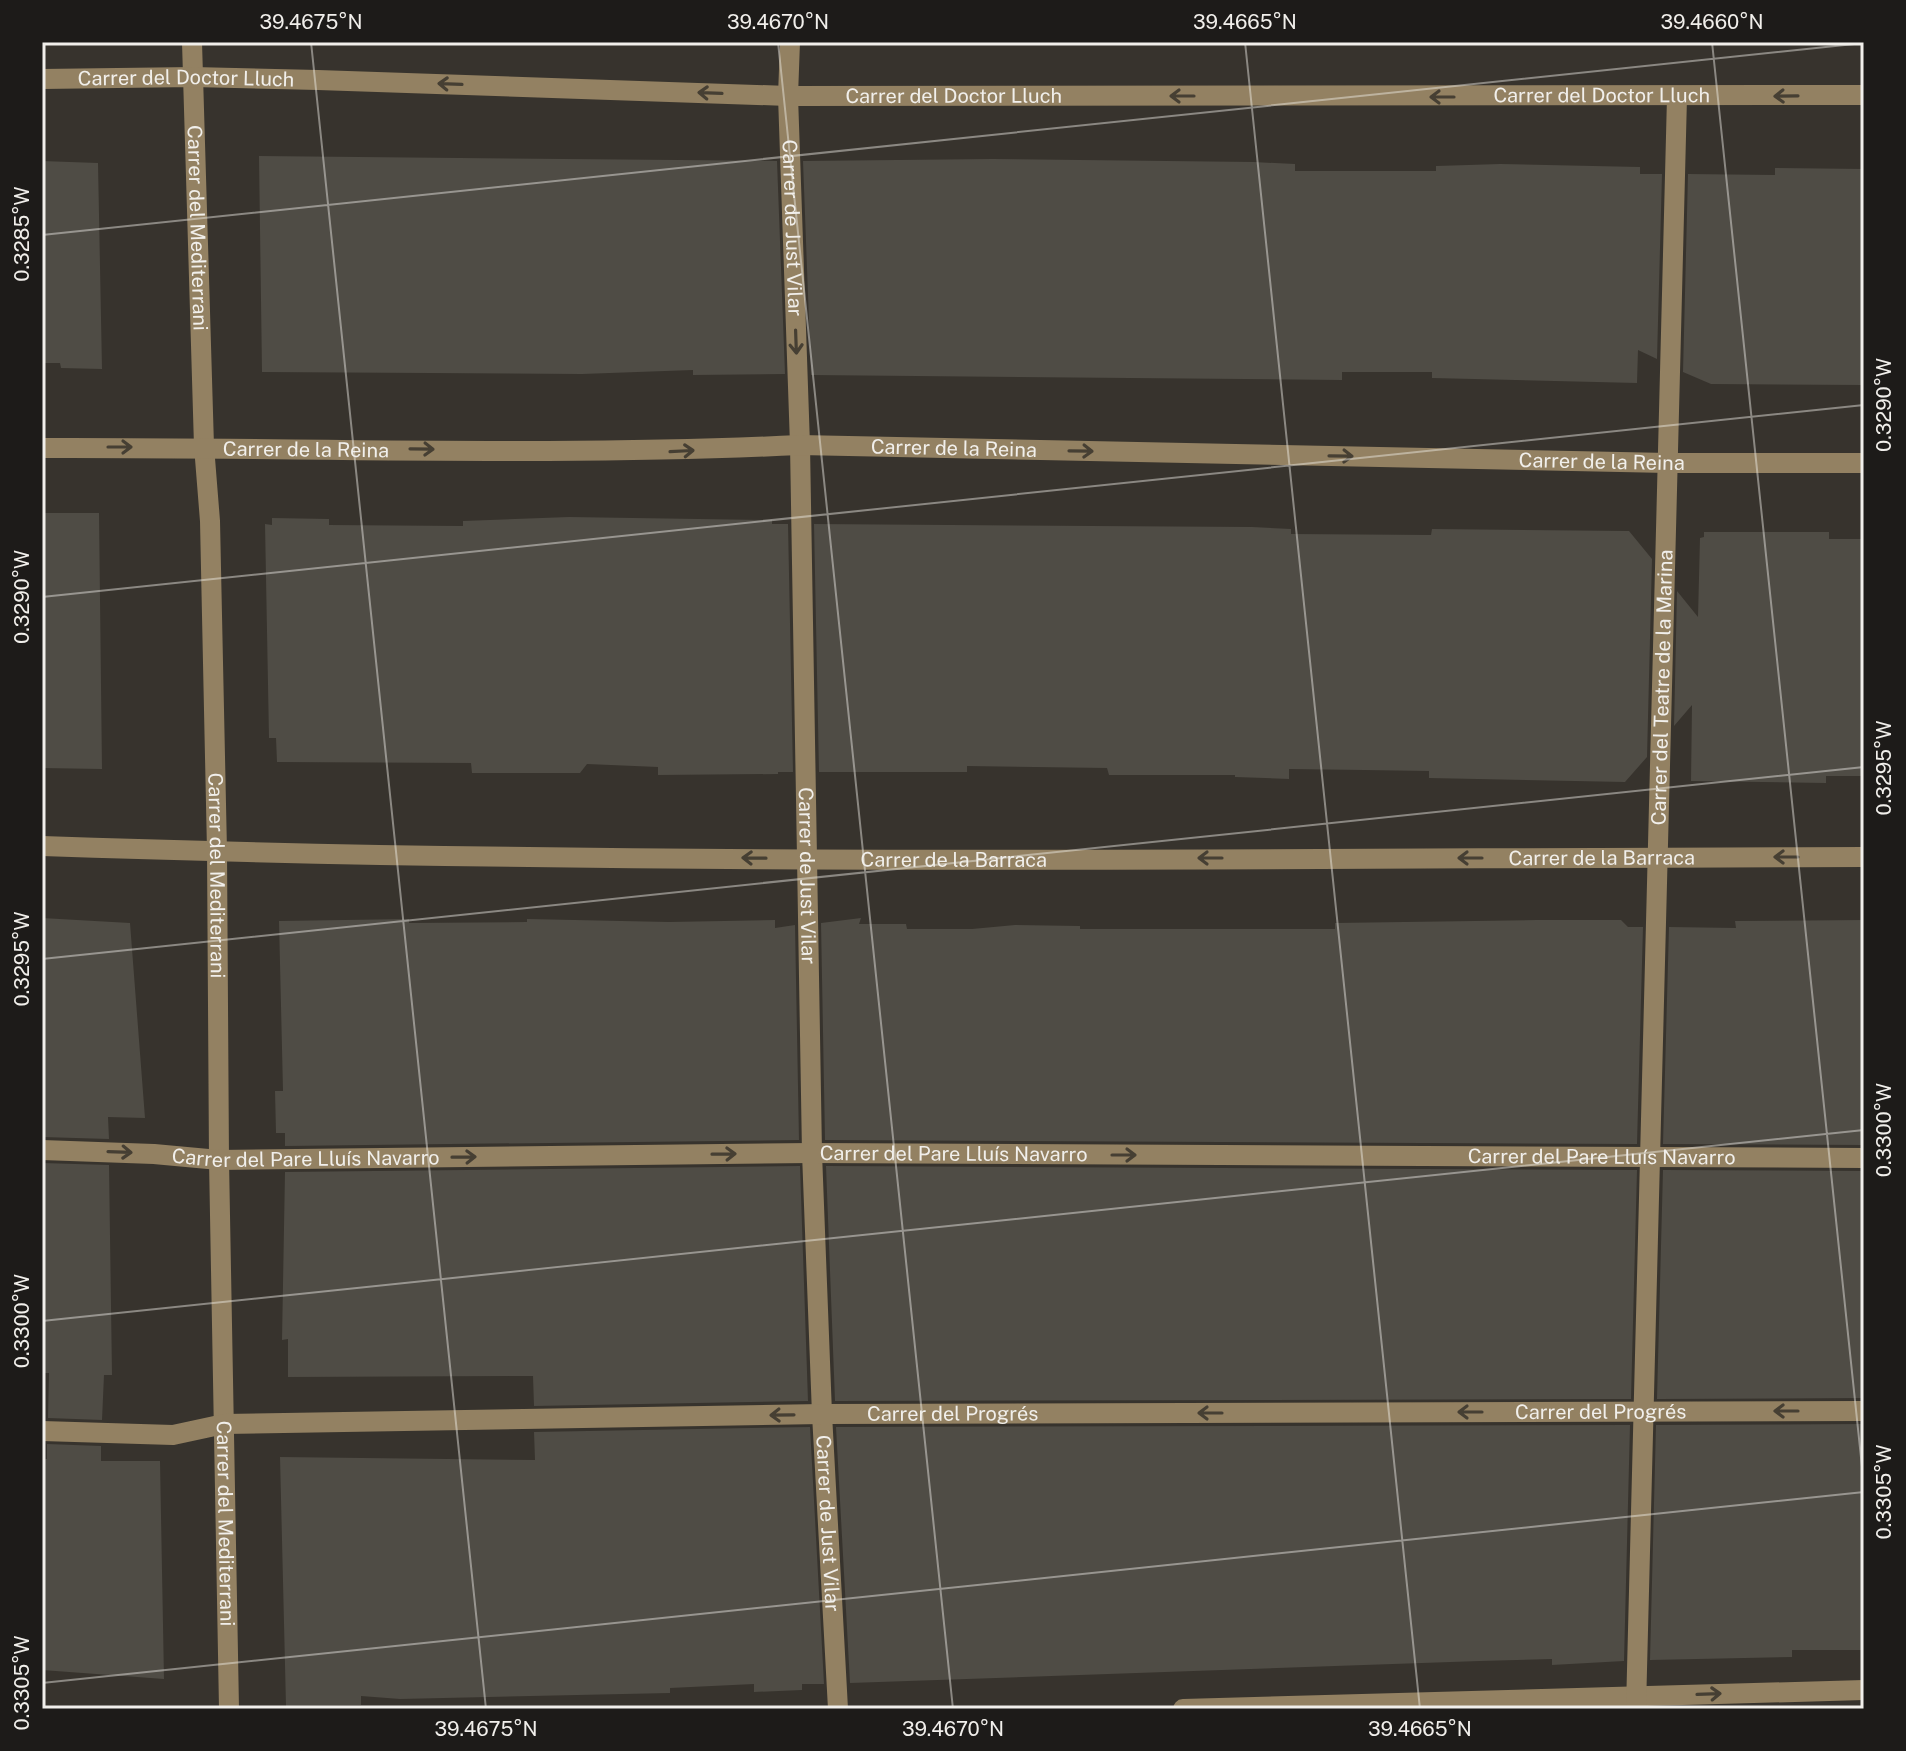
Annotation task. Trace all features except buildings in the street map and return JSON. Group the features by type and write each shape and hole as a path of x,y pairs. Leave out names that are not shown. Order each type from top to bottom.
{"street":[{"name":"Carrer del Mediterrani","path":"192,42 204,446 210,521 229,1709"},
{"name":"Carrer de Just Vilar","path":"790,42 788,96 800,445 812,1153 838,1709"},
{"name":"Carrer del Doctor Lluch","path":"42,79 193,77 788,96 1864,95"},
{"name":"Carrer del Teatre de la Marina","path":"1636,1702 1677,97"},
{"name":"Carrer de la Reina","path":"42,448 204,446 667,451 800,445 1668,463 1864,463"},
{"name":"Carrer de la Barraca","path":"42,846 809,859 1864,857"},
{"name":"Carrer del Pare Lluís Navarro","path":"42,1150 219,1160 812,1153 1864,1158"},
{"name":"Carrer del Progrés","path":"42,1431 173,1435 224,1424 822,1414 1864,1411"},
{"path":"1183,1709 1636,1702 1864,1690"}]}
